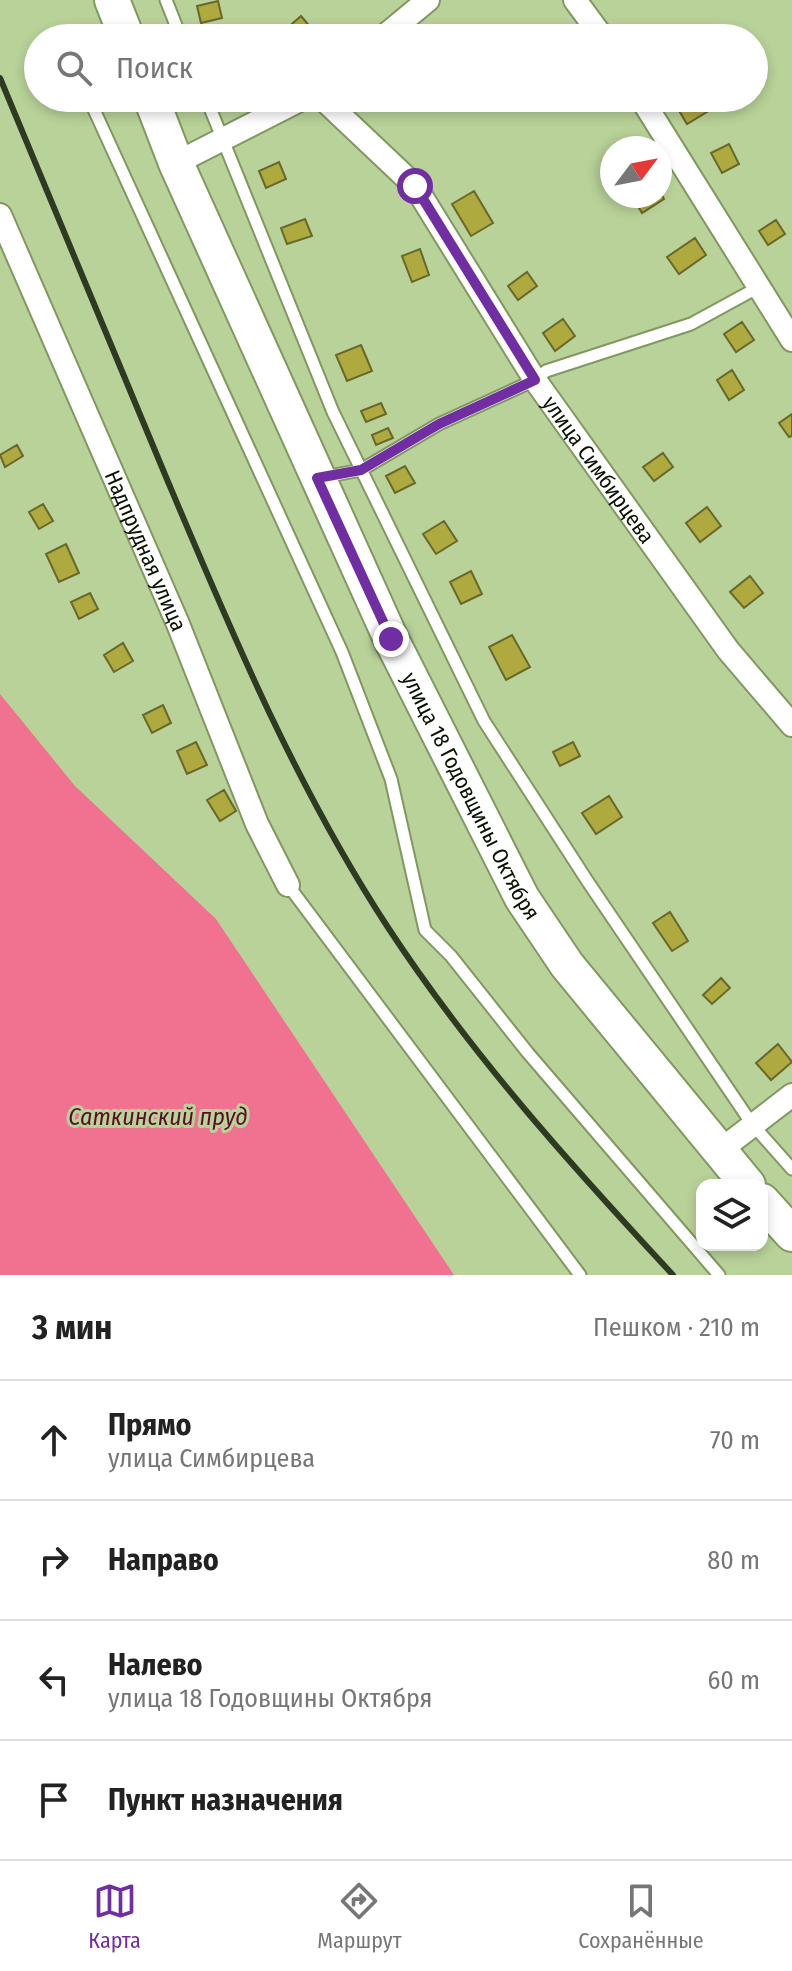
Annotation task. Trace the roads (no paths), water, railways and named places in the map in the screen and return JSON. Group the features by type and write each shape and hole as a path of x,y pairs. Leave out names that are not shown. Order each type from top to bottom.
{"main road":[{"path":"112,0 121,24"},
{"name":"улица 18 Годовщины Октября","path":"156,112 176,163 391,639 522,898 567,965 743,1179"},
{"path":"768,1208 792,1234"}],"street":[{"path":"399,24 428,0"},
{"path":"575,0 593,24"},
{"path":"176,163 276,112"},
{"name":"улица Симбирцева","path":"337,112 415,186 535,380 728,650 792,725"},
{"path":"650,112 792,340"},
{"name":"Надпрудная улица","path":"0,215 183,635 257,824 288,885"},
{"path":"718,1152 792,1095"}],"lane":[{"path":"166,0 175,24"},
{"path":"95,112 342,652 391,779 425,930 458,964 528,1053 719,1275"},
{"path":"212,112 333,412 484,721 588,882 752,1124 792,1169"},
{"path":"317,478 361,470 439,424 535,380 546,371 691,324 757,288"},
{"path":"288,885 580,1275"}],"water":[{"name":"Саткинский пруд","path":"0,694 75,786 216,919 454,1275 0,1275"}],"railway":[{"path":"0,78 215,592 266,706 323,818 387,926 452,1018 522,1106 673,1275"}]}
